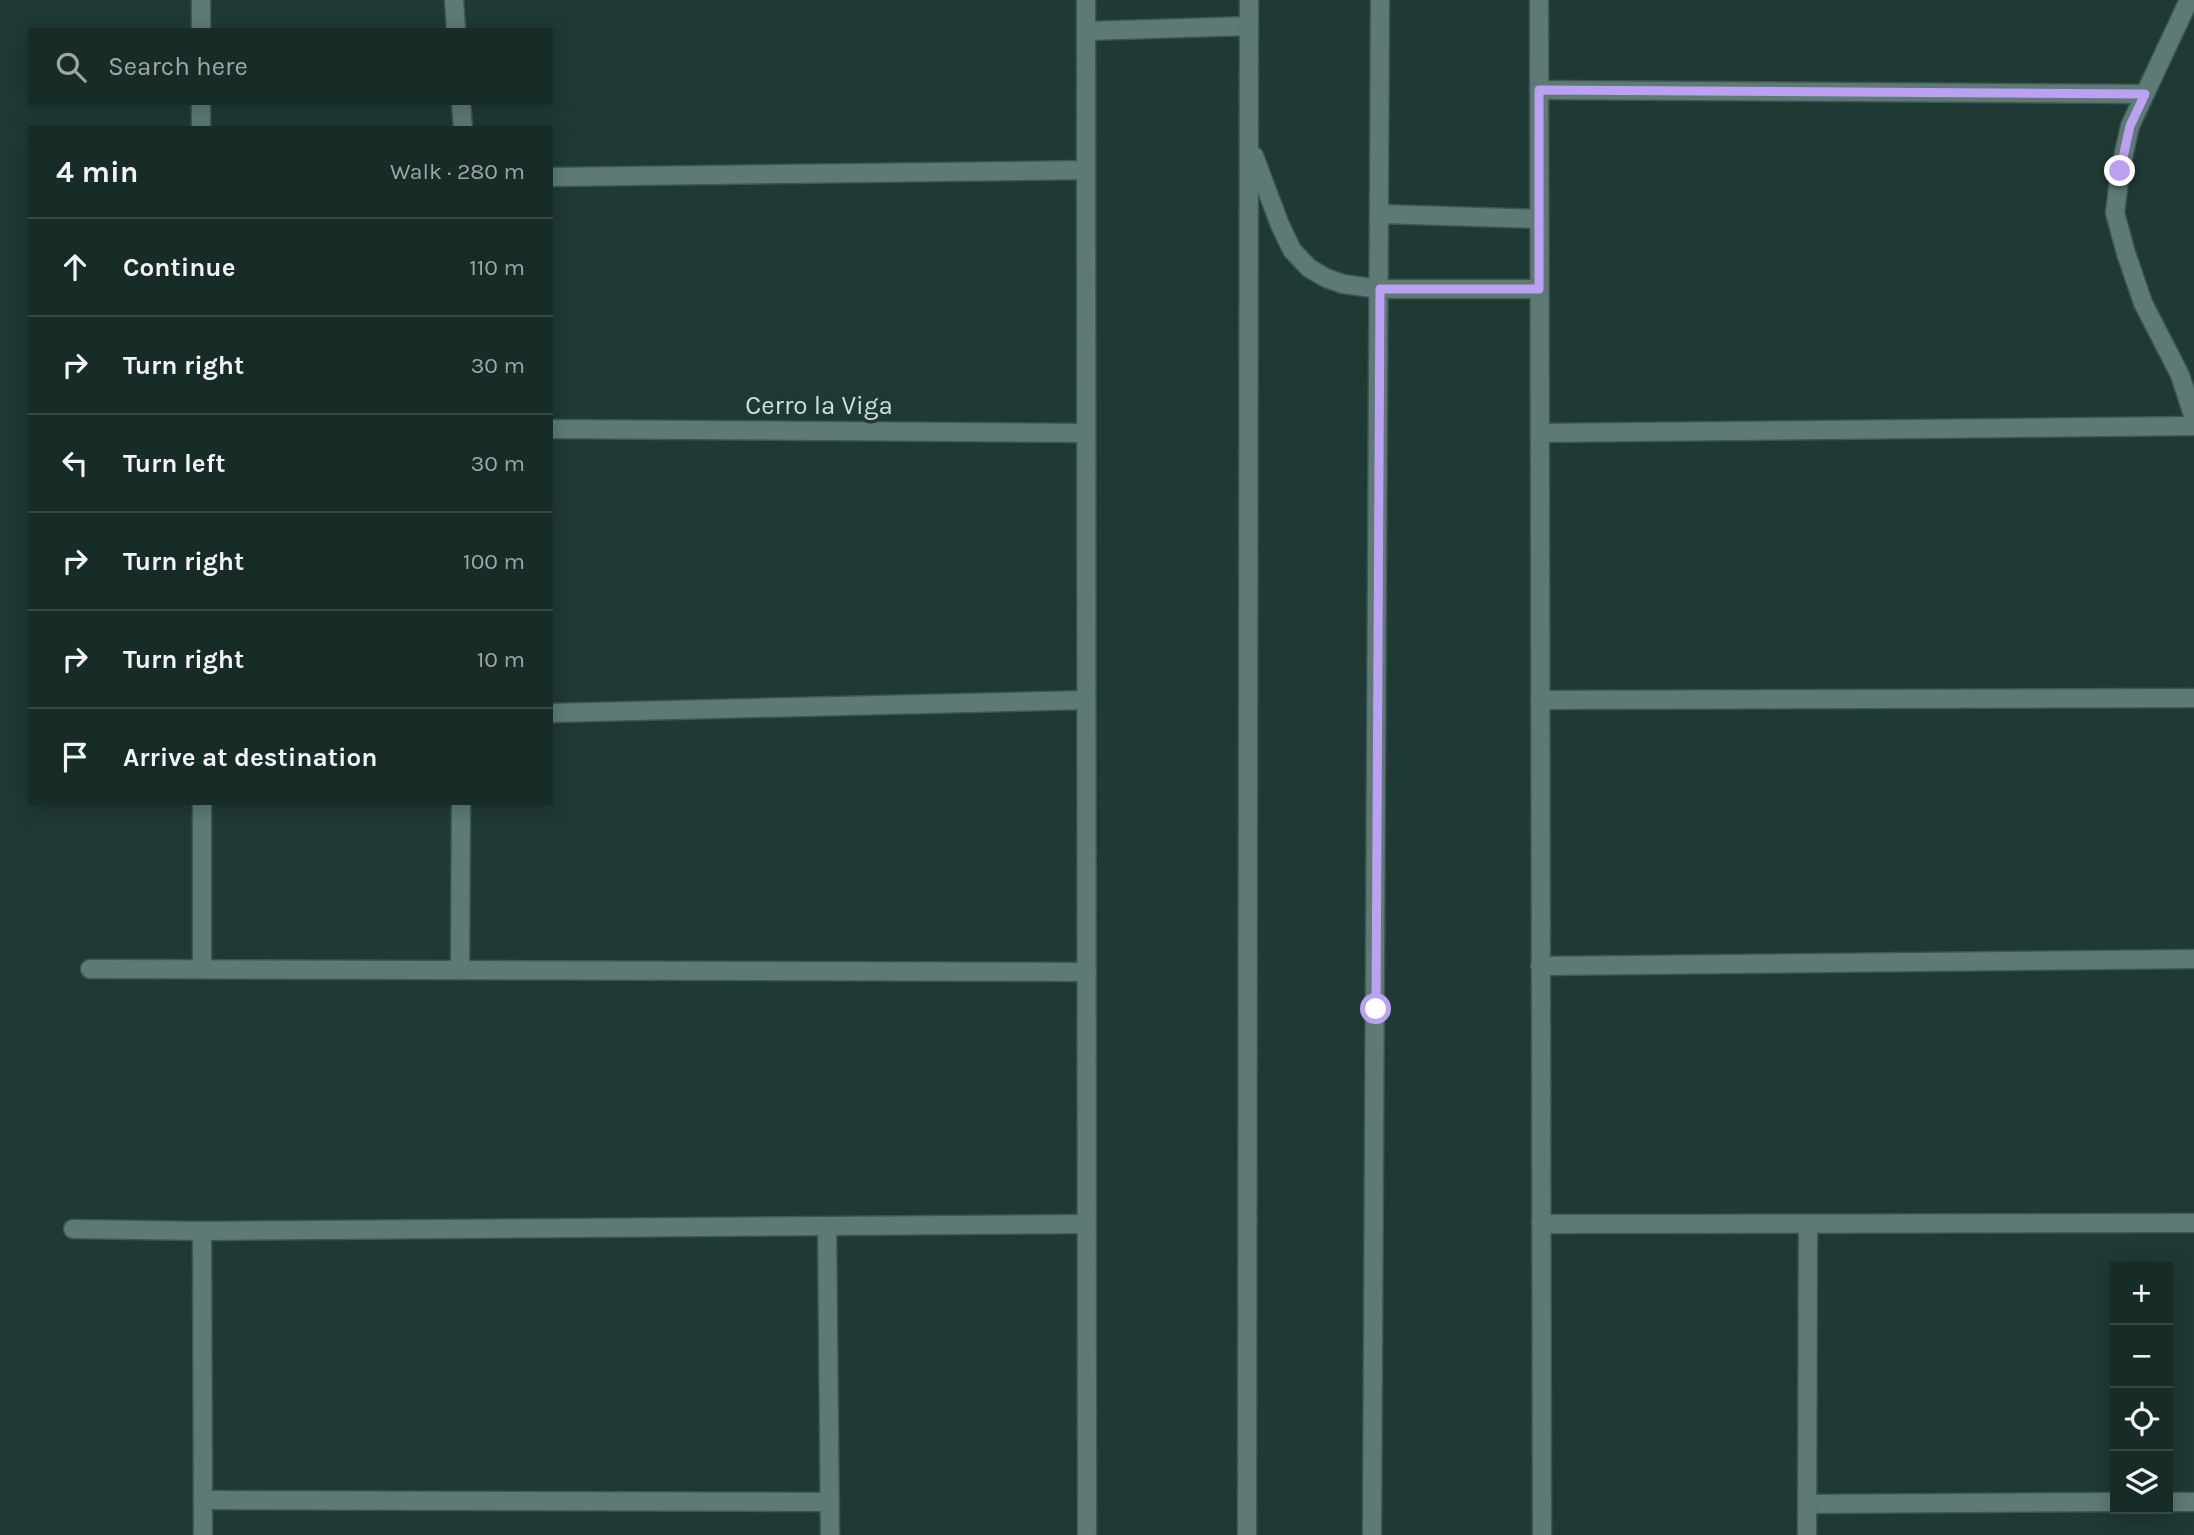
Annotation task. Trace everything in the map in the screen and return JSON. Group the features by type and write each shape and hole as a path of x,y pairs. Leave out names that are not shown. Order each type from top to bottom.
{"street":[{"path":"201,0 201,28"},
{"path":"454,0 456,28"},
{"path":"1086,0 1087,1535"},
{"path":"1247,1535 1249,0"},
{"path":"1372,1535 1380,0"},
{"path":"1539,0 1542,1535"},
{"path":"2189,0 2130,126 2120,171 2115,213 2143,303 2180,375 2194,418"},
{"path":"1086,31 1249,26"},
{"path":"1539,90 2145,94"},
{"path":"201,105 201,126"},
{"path":"461,105 463,126"},
{"path":"1249,143 1292,250 1309,268 1326,278 1343,285 1380,289 1539,289"},
{"path":"553,177 1086,170"},
{"path":"1380,214 1539,219"},
{"path":"1540,433 2194,426"},
{"name":"Cerro la Viga","path":"553,429 1086,433"},
{"path":"1541,700 2194,698"},
{"path":"553,713 1086,701"},
{"path":"202,805 202,969"},
{"path":"460,970 461,805"},
{"path":"1541,966 2194,959"},
{"path":"90,969 1087,972"},
{"path":"1541,1224 2194,1223"},
{"path":"73,1229 202,1231 1086,1224"},
{"path":"1807,1535 1808,1224"},
{"path":"827,1226 830,1535"},
{"path":"202,1231 203,1535"},
{"path":"203,1500 830,1502"},
{"path":"1807,1504 2110,1502"},
{"path":"2173,1502 2194,1502"}],"route":[{"path":"1376,1009 1380,289 1539,289 1539,90 2145,94 2130,126 2120,171"}]}
